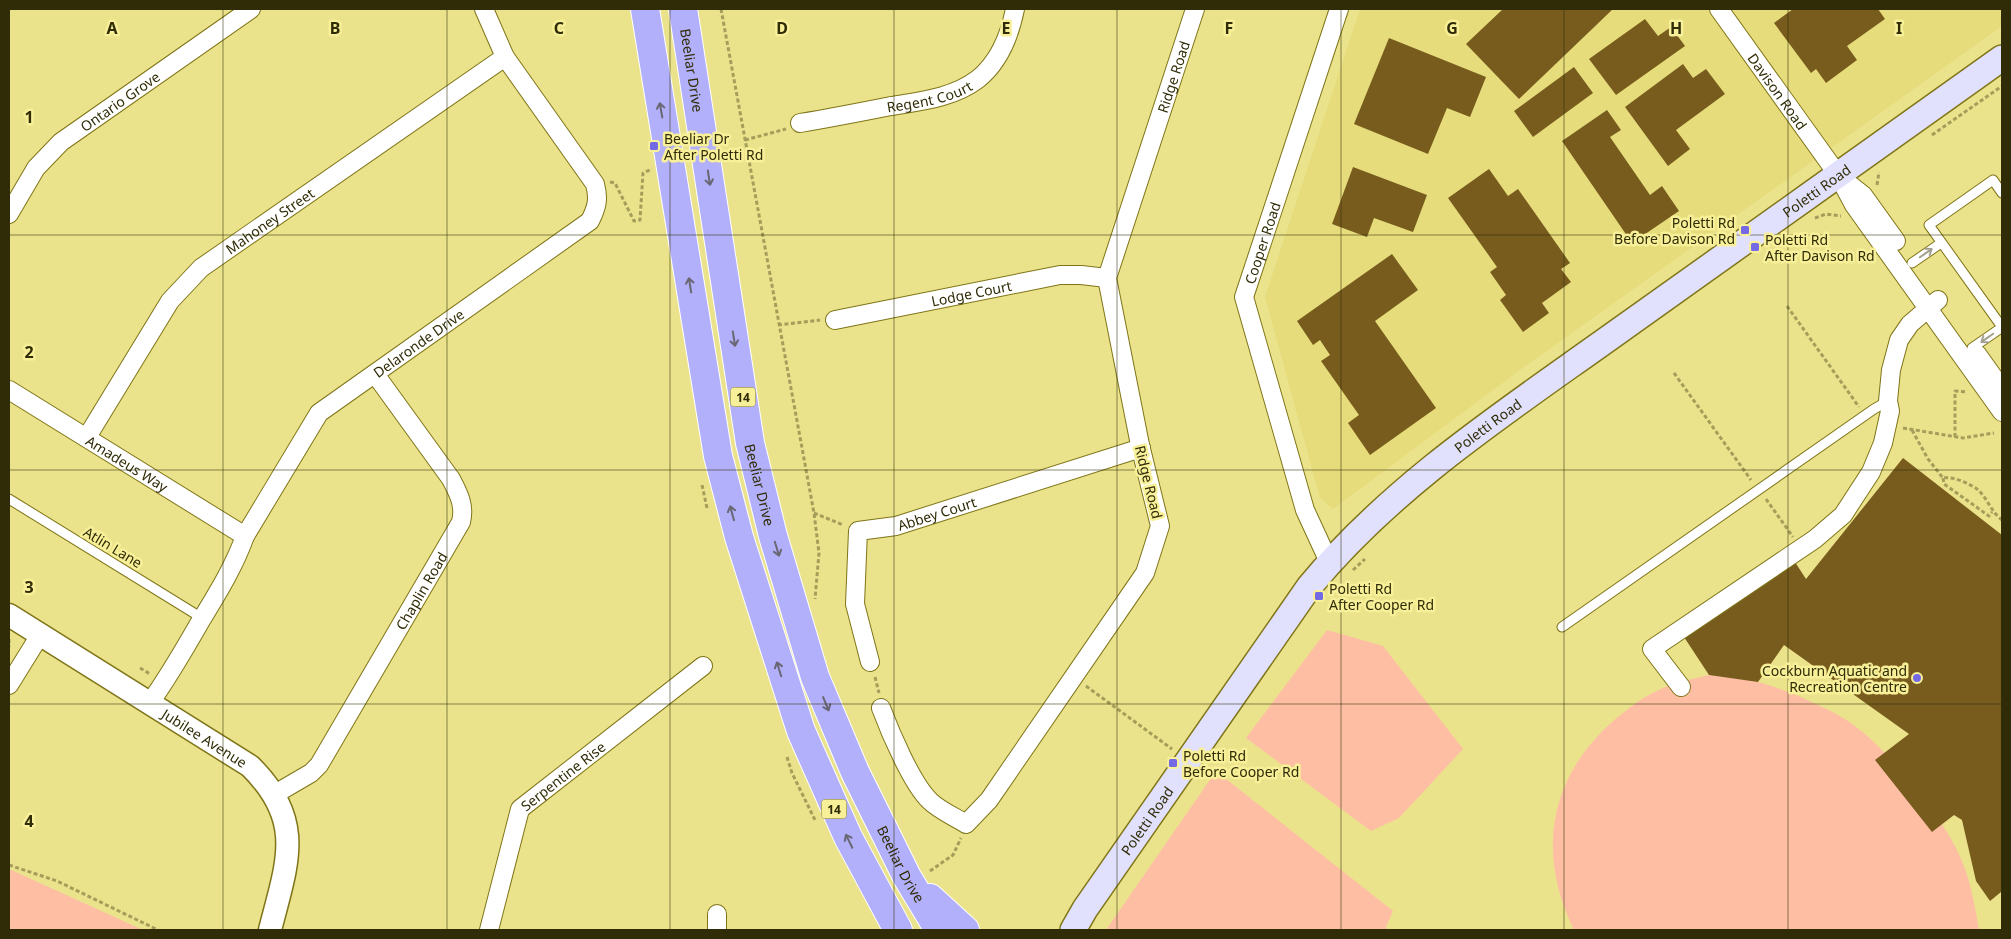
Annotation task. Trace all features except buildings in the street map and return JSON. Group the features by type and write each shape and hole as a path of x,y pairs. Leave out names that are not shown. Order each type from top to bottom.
{"highway":[{"name":"14","path":"645,9 718,456 741,546 800,731 826,791 871,884 898,930"},
{"name":"Beeliar Drive","path":"683,9 750,443 773,536 815,677 855,772 918,874 939,930"},
{"path":"918,874 965,930"}],"main road":[{"name":"Poletti Road","path":"1073,930 1085,909 1308,587 1329,562 1388,506 1476,434 2002,58"},
{"path":"871,884 909,930"},
{"name":"Poletti Road","path":"1058,930 1085,909"}],"street":[{"name":"Ontario Grove","path":"9,214 36,168 61,142 251,9"},
{"name":"Delaronde Drive","path":"149,704 164,683 202,618 237,558 246,536 319,413 590,221 599,197 587,171 505,57 484,9"},
{"name":"Regent Court","path":"800,123 933,98 959,91 979,78 993,61 1009,34 1015,9"},
{"name":"Ridge Road","path":"966,824 989,800 1145,573 1160,526 1141,448 1107,278 1195,9"},
{"name":"Cooper Road","path":"1329,562 1305,510 1244,297 1339,9"},
{"name":"Davison Road","path":"1719,9 1838,175"},
{"name":"Mahoney Street","path":"87,437 170,300 187,280 201,268 505,57"},
{"path":"1838,175 1863,195 1912,263 1933,303 2002,412"},
{"path":"1838,175 1854,205 1972,348 2002,389"},
{"name":"Lodge Court","path":"835,320 1060,275 1107,278"},
{"path":"1681,687 1652,649 1832,527 1843,515 1871,472 1887,427 1890,410 1888,401 1891,370 1899,340 1910,324 1933,303"},
{"name":"Chaplin Road","path":"275,794 310,773 319,765 461,522 463,513 458,492 375,374"},
{"name":"Amadeus Way","path":"9,390 246,536"},
{"name":"Abbey Court","path":"858,531 896,526 1141,448"},
{"path":"858,531 855,604 870,662"},
{"name":"Jubilee Avenue","path":"9,615 250,766 275,794 287,830 288,851 270,930"},
{"path":"9,685 40,635"},
{"name":"Serpentine Rise","path":"489,930 520,809 703,666"},
{"path":"881,708 888,727 916,781 930,801 966,824"}],"lane":[{"path":"1972,348 2002,327 1929,225 1993,180 2002,193"},
{"path":"1912,263 1941,243"},
{"path":"1562,627 1865,415 1888,401"},
{"name":"Atlin Lane","path":"9,499 202,618"}],"path":[{"path":"721,9 814,513 818,553 815,602"},
{"path":"1927,138 2002,86"},
{"path":"744,140 779,132 800,123"},
{"path":"1880,193 1877,178 1882,166"},
{"path":"607,181 615,183 634,221 637,222 640,220 643,173 654,168"},
{"path":"1809,222 1826,214 1845,217"},
{"path":"1787,306 1865,415"},
{"path":"778,325 835,320"},
{"path":"1674,373 1758,490"},
{"path":"1955,437 1955,391 1968,392"},
{"path":"1887,427 1912,429 1963,438 1994,433"},
{"path":"1912,429 1928,459 1943,478 1944,484 1988,516 1992,512"},
{"path":"1943,478 1950,476 1978,490 1992,512 2002,520"},
{"path":"1767,501 1795,540"},
{"path":"814,513 858,531"},
{"path":"1351,573 1371,552"},
{"path":"9,639 9,647"},
{"path":"870,662 881,708"},
{"path":"140,668 152,675"},
{"path":"1074,678 1179,754"},
{"path":"918,874 953,854 966,824"},
{"path":"9,865 57,881 158,930"}],"shaded area":[{"path":"1360,9 2002,9 2002,26 1516,373 1333,509 1320,498 1265,297"},
{"path":"1327,630 1383,646 1463,749 1399,818 1371,831 1246,738"},
{"path":"1709,675 1752,681 1788,692 1838,715 1872,741 1891,759 1926,801 1953,843 1968,878 1979,930 1574,930 1562,902 1555,874 1553,846 1555,819 1562,794 1573,769 1590,745 1611,723 1648,695 1685,681"},
{"path":"1216,771 1393,911 1386,927 1387,930 1106,930"},
{"path":"9,869 143,930 9,930"}],"place":[{"name":"Beeliar Dr After Poletti Rd","path":"654,146"},
{"name":"Poletti Rd Before Davison Rd","path":"1745,230"},
{"name":"Poletti Rd After Davison Rd","path":"1755,247"},
{"name":"Poletti Rd After Cooper Rd","path":"1319,596"},
{"name":"Cockburn Aquatic and Recreation Centre","path":"1917,678"},
{"name":"Poletti Rd Before Cooper Rd","path":"1173,763"}]}
